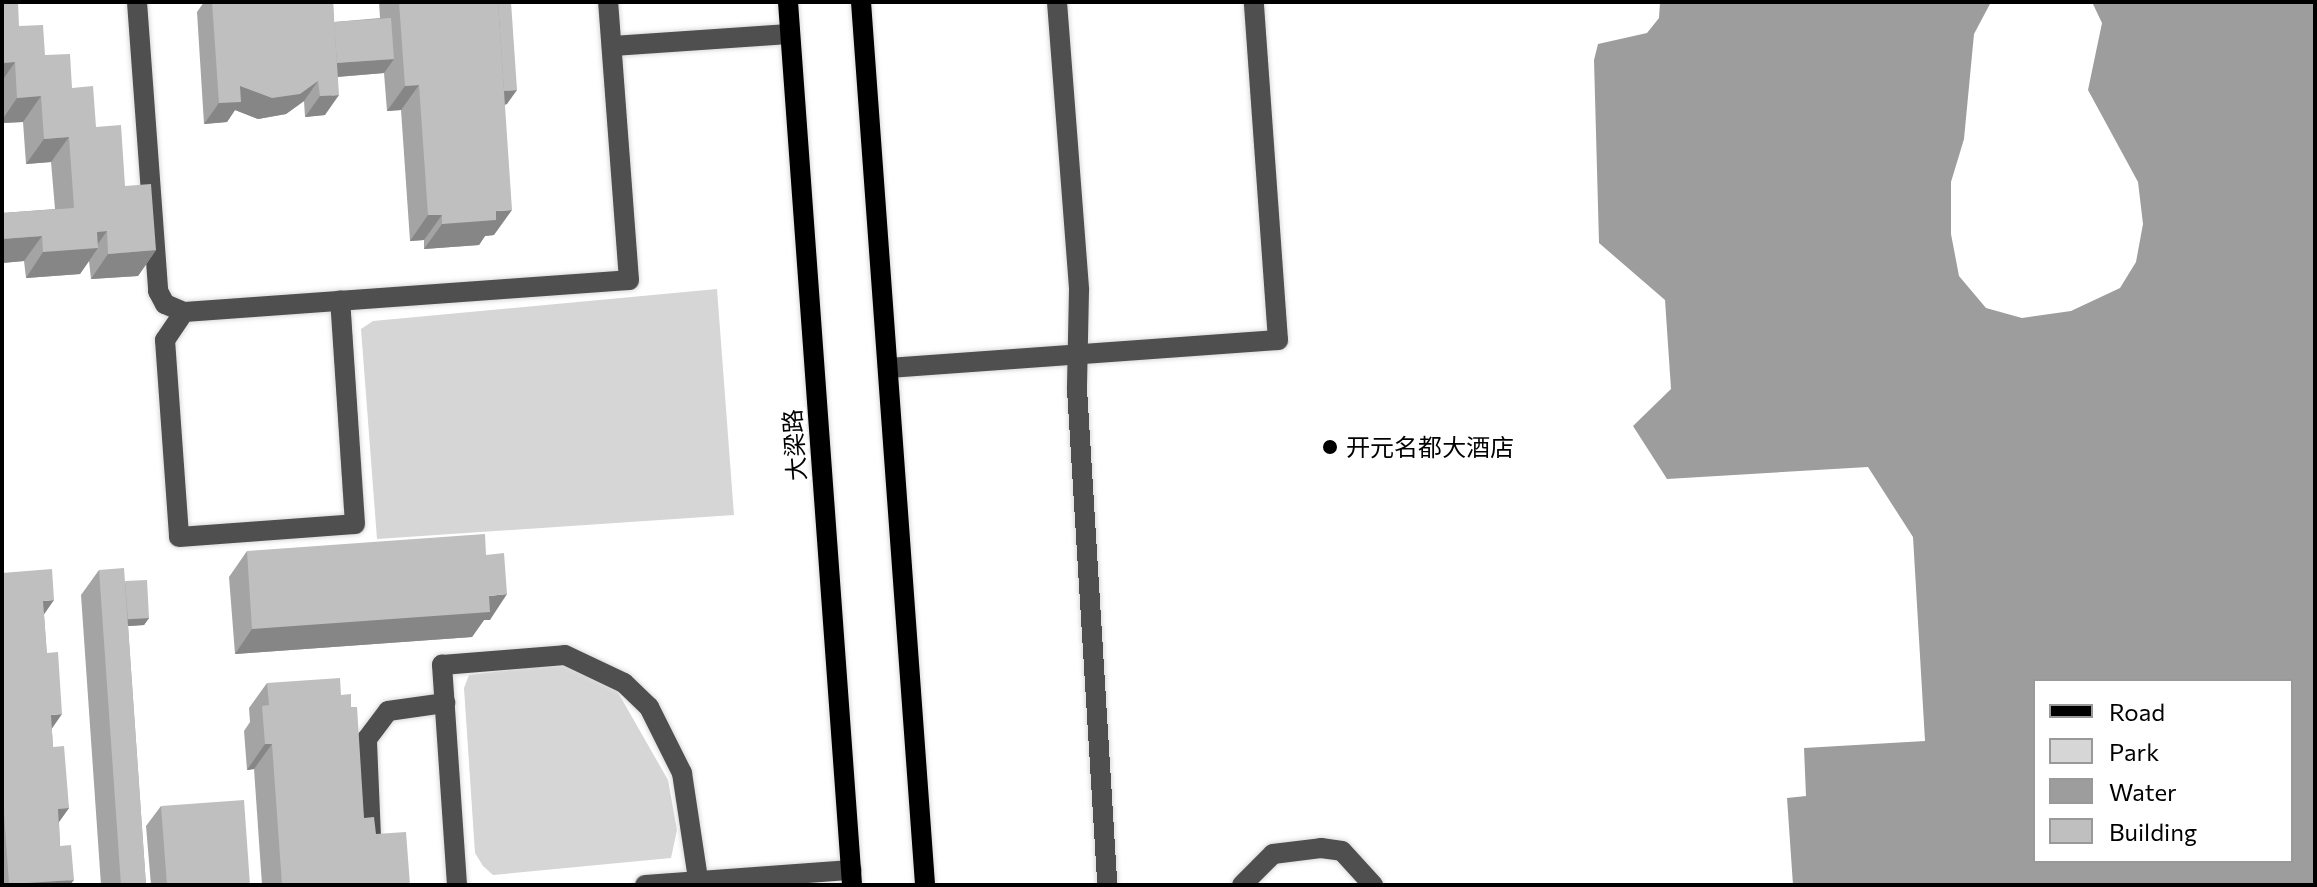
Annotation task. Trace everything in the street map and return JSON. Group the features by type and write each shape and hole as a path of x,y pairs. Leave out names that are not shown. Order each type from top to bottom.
{"main road":[{"name":"大梁路","path":"788,2 852,878"},
{"path":"861,2 925,885"}],"lane":[{"path":"137,2 158,291 165,304 184,312 629,280 608,2"},
{"path":"1057,2 1079,290 1078,354 1107,885"},
{"path":"888,368 1278,340 1254,2"},
{"path":"612,46 790,34"},
{"path":"184,312 165,340 179,537 355,524 340,301"},
{"path":"457,885 442,665 565,655 624,683 649,707 682,773 699,883"},
{"path":"373,885 367,739 388,711 445,703"},
{"path":"1242,885 1273,854 1321,848 1342,851 1373,885"},
{"path":"645,885 852,878"}],"green space":[{"path":"717,289 734,515 377,539 361,329 373,321"},
{"path":"543,666 577,666 616,689 668,780 677,830 671,858 493,875 483,866 475,853 464,688 469,675"}],"water":[{"path":"1660,2 1991,2 1974,34 1964,139 1951,182 1951,234 1959,276 1986,308 2022,318 2071,311 2120,288 2136,262 2143,224 2138,182 2088,90 2102,23 2092,2 2315,2 2315,885 1793,885 1787,798 1806,796 1804,748 1925,741 1913,537 1868,467 1667,479 1633,426 1671,389 1665,300 1599,243 1594,60 1598,44 1647,33 1659,18"}],"building":[{"path":"2,2 18,2 19,26 43,25 45,55 70,54 72,88 93,86 96,127 121,125 125,186 151,184 156,250 108,254 107,231 97,232 98,248 43,252 42,236 2,239 2,213 74,208 69,137 44,139 41,96 17,98 15,62 2,63"},
{"path":"212,2 333,2 339,95 320,96 318,81 300,94 272,98 240,86 241,102 219,103"},
{"path":"399,2 498,2 512,210 496,211 496,220 442,224 442,215 428,215 419,85 405,86"},
{"path":"498,2 511,2 517,90 504,91"},
{"path":"391,18 394,59 337,63 334,22"},
{"path":"485,534 486,555 504,553 507,594 489,596 490,612 252,629 247,551"},
{"path":"124,568 146,885 121,885 99,570"},
{"path":"52,569 54,600 43,601 47,653 58,652 62,714 51,715 53,747 64,746 69,808 58,809 60,846 71,845 74,880 9,884 2,784 2,573"},
{"path":"147,580 149,618 128,619 125,581"},
{"path":"340,678 341,695 351,694 351,707 357,707 364,818 374,817 376,834 406,832 410,885 282,885 272,744 265,744 262,706 269,705 267,683"},
{"path":"244,800 250,885 167,885 161,806"}],"place":[{"name":"开元名都大酒店","path":"1330,447"}]}
